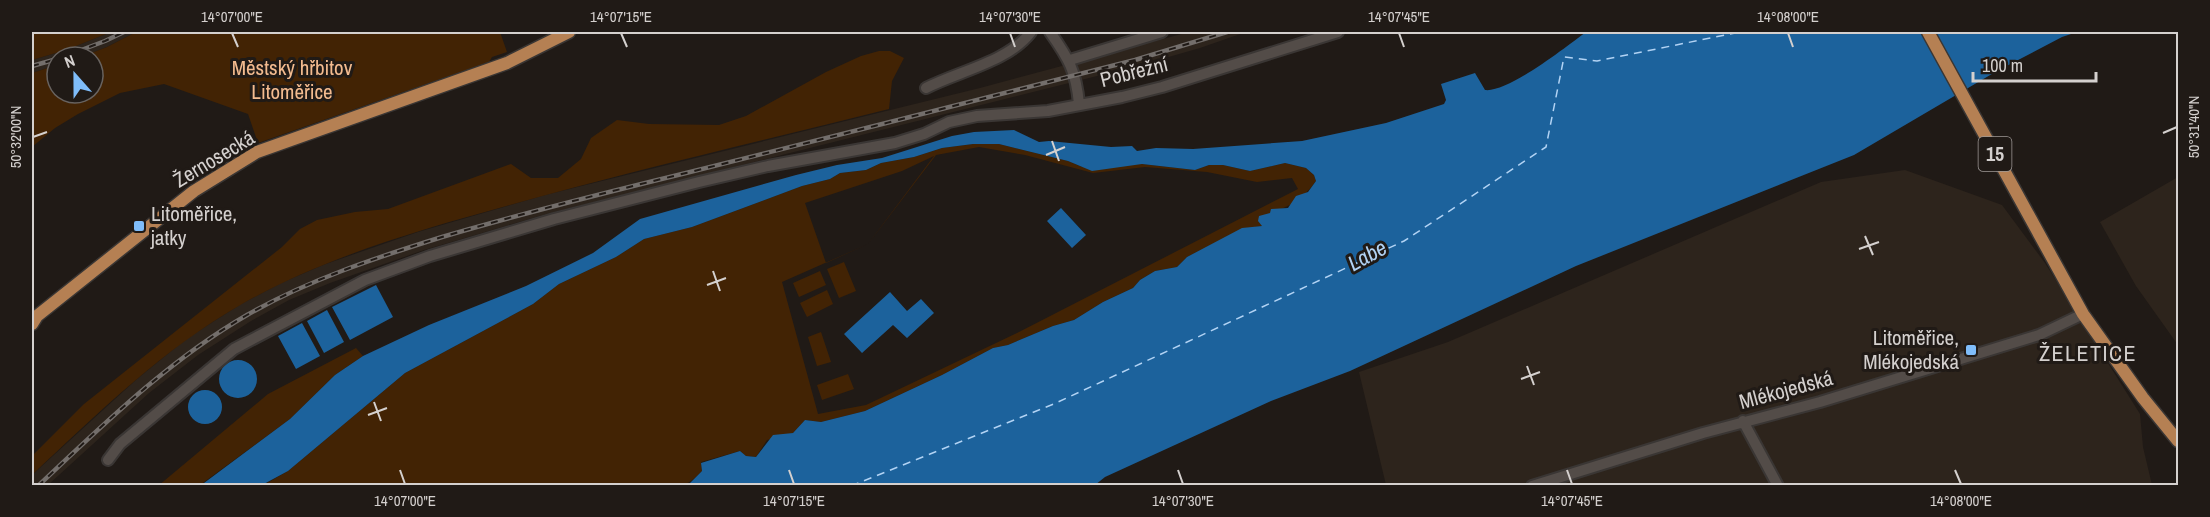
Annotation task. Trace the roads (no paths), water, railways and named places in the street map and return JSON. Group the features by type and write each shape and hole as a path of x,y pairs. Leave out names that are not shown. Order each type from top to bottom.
{"main road":[{"name":"Žernosecká","path":"32,324 37,316 194,191 257,152 507,63 570,32"},
{"name":"15","path":"1928,32 2083,314 2153,412 2178,441"}],"street":[{"path":"926,88 966,73 1023,43 1031,32"},
{"path":"1050,32 1070,60 1077,82 1079,104"},
{"path":"1070,60 1162,32"},
{"name":"Pobřežní","path":"108,460 120,444 234,349 377,275 430,255 554,219 768,166 895,143 924,134 934,127 949,122 977,116 1048,111 1122,97 1162,87 1338,32"},
{"name":"Mlékojedská","path":"1532,486 2039,335 2083,314"},
{"path":"1743,422 1778,486"}],"water":[{"name":"Labe","path":"1586,32 2077,32 2062,37 1997,71 1854,155 1576,266 1350,371 1271,401 1105,477 1095,485 680,485 690,483 702,471 701,463 740,451 746,456 756,457 773,435 793,433 805,420 821,422 865,411 993,348 1008,345 1053,326 1074,320 1103,302 1133,288 1140,280 1155,271 1177,267 1187,257 1242,228 1262,226 1258,221 1259,216 1270,213 1271,209 1288,208 1296,196 1308,192 1316,181 1314,175 1306,168 1285,163 1250,171 1223,165 1209,165 1195,170 1142,164 1092,171 1068,161 999,144 973,144 942,148 914,157 881,163 866,170 840,173 830,179 802,186 692,227 644,239 616,257 559,284 533,304 405,373 288,471 262,485 200,486 290,419 335,375 363,356 429,325 526,286 593,253 640,219 796,175 837,165 882,158 952,136 974,132 1014,130 1039,142 1111,147 1132,146 1137,151 1156,148 1193,149 1302,141 1386,123 1444,104 1446,100 1441,84 1475,73 1485,90 1495,89 1522,77"},
{"path":"1061,208 1086,235 1072,248 1047,221"},
{"path":"376,285 393,317 350,340 332,307"},
{"path":"890,292 907,311 921,299 934,313 907,338 893,325 862,353 844,334"},
{"path":"327,310 344,342 324,353 307,321"},
{"path":"302,323 320,356 296,369 278,336"},
{"path":"238,360 252,365 257,379 252,393 238,398 224,393 219,379 224,365"},
{"path":"205,390 217,395 222,407 217,419 205,424 193,419 188,407 193,395"}],"railway":[{"path":"94,45 124,32"},
{"path":"38,486 138,394 191,352 270,302 342,271 442,237 533,211 1135,60 1227,32"},
{"path":"32,66 45,62"}],"place":[{"name":"Litoměřice, jatky","path":"139,226"},
{"name":"Litoměřice, Mlékojedská","path":"1971,350"}],"district":[{"name":"ŽELETICE","path":"2088,353"}],"park label":[{"name":"Městský hřbitov Litoměřice","path":"292,80"}]}
